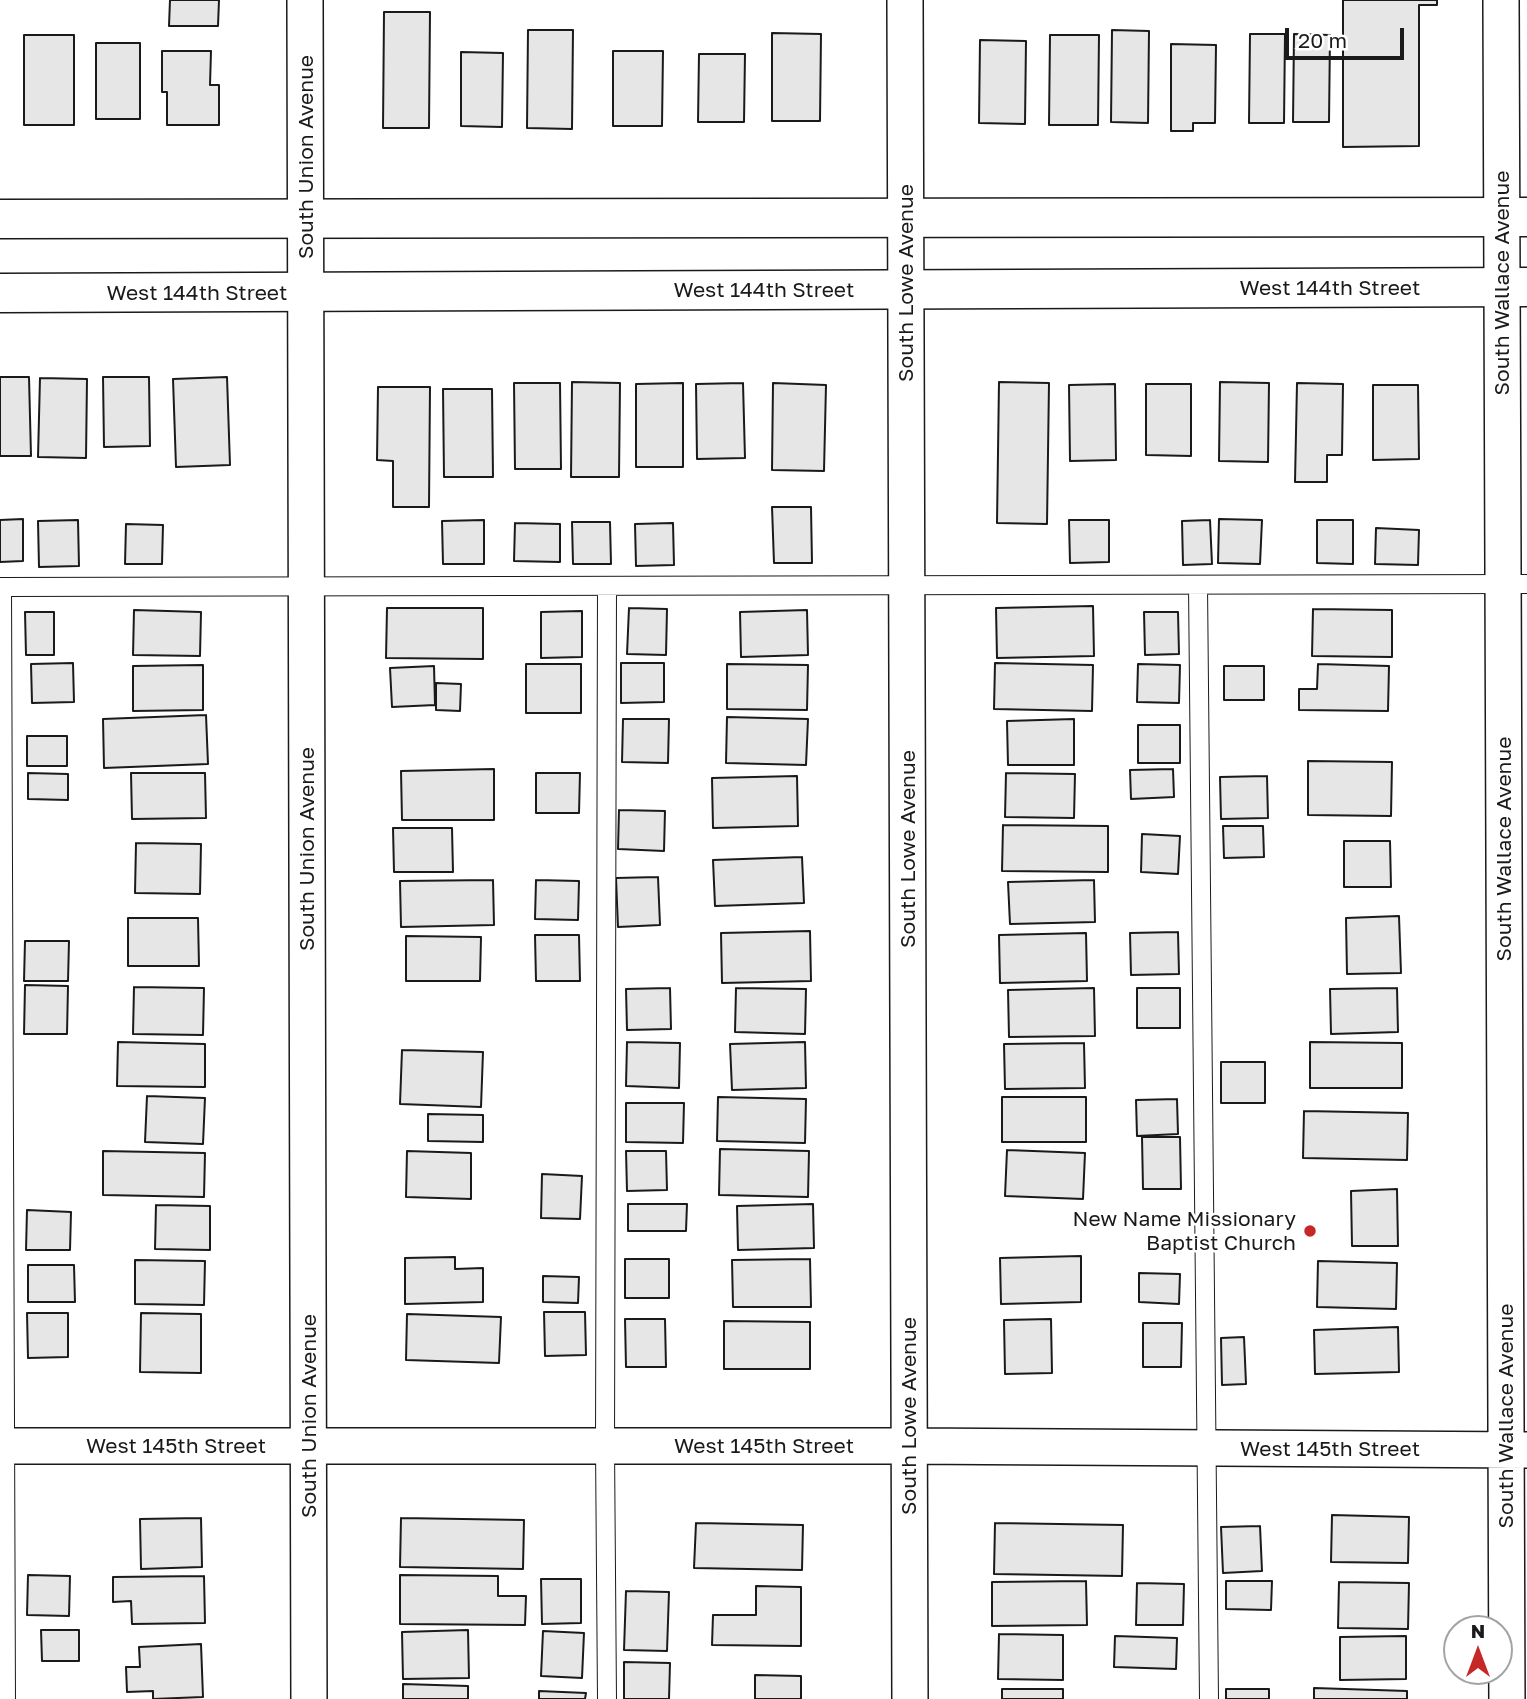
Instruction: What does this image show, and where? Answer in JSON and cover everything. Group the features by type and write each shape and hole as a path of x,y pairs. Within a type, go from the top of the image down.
{"street":[{"name":"South Union Avenue","path":"305,0 309,1699"},
{"name":"South Lowe Avenue","path":"905,0 909,1699"},
{"name":"South Wallace Avenue","path":"1501,0 1515,217 1516,1450 1507,1699"},
{"path":"0,219 1515,217"},
{"name":"West 144th Street","path":"0,293 1515,287"},
{"name":"West 145th Street","path":"3,1446 909,1446 1516,1450"}],"lane":[{"path":"6,1699 1,587 1515,584"},
{"path":"1198,585 1209,1699"},
{"path":"607,586 607,1699"}],"building":[{"path":"170,0 219,0 218,26 169,26"},
{"path":"1343,0 1437,0 1437,5 1419,5 1419,146 1343,147"},
{"path":"384,12 430,12 429,128 383,128"},
{"path":"528,30 573,30 572,129 527,128"},
{"path":"1112,30 1149,31 1148,123 1111,122"},
{"path":"772,33 821,34 820,121 772,121"},
{"path":"1250,34 1285,34 1284,123 1249,123"},
{"path":"1294,34 1330,35 1329,122 1293,122"},
{"path":"24,35 74,35 74,125 24,125"},
{"path":"1050,35 1099,35 1098,125 1049,125"},
{"path":"980,40 1026,41 1025,124 979,123"},
{"path":"96,43 140,43 140,119 96,119"},
{"path":"1171,44 1216,45 1215,123 1193,123 1193,131 1171,131"},
{"path":"162,51 211,51 210,85 219,85 219,125 167,125 167,92 162,92"},
{"path":"613,51 663,51 662,126 613,126"},
{"path":"461,52 503,53 502,127 461,126"},
{"path":"699,54 745,54 744,122 698,122"},
{"path":"0,377 29,377 31,456 0,456"},
{"path":"103,377 149,377 150,446 104,447"},
{"path":"227,377 230,465 176,467 173,379"},
{"path":"40,378 87,379 86,458 38,457"},
{"path":"572,382 620,383 619,477 571,477"},
{"path":"999,382 1049,383 1047,524 997,523"},
{"path":"1220,382 1269,383 1268,462 1219,461"},
{"path":"514,383 560,383 561,469 515,469"},
{"path":"683,383 683,467 636,467 636,384"},
{"path":"743,383 745,458 697,459 696,384"},
{"path":"773,383 826,385 824,471 772,470"},
{"path":"1297,383 1343,384 1342,455 1327,455 1327,482 1295,482"},
{"path":"1115,384 1116,460 1070,461 1069,385"},
{"path":"1146,384 1191,384 1191,456 1146,455"},
{"path":"1373,385 1418,385 1419,459 1373,460"},
{"path":"378,387 430,387 429,507 393,507 393,461 377,460"},
{"path":"443,389 492,389 493,477 444,477"},
{"path":"772,507 811,507 812,563 774,563"},
{"path":"23,519 23,561 0,562 0,520"},
{"path":"1219,519 1262,520 1260,564 1218,563"},
{"path":"78,520 79,566 39,567 38,521"},
{"path":"484,520 484,564 443,564 442,521"},
{"path":"1069,520 1109,520 1109,562 1070,563"},
{"path":"1210,520 1212,564 1183,565 1182,521"},
{"path":"1317,520 1353,520 1353,564 1317,563"},
{"path":"572,522 610,522 611,564 573,564"},
{"path":"515,523 560,524 560,562 514,561"},
{"path":"673,523 674,565 636,566 635,524"},
{"path":"126,524 163,525 162,564 125,564"},
{"path":"1376,528 1419,530 1418,565 1375,564"},
{"path":"1093,606 1094,656 997,658 996,608"},
{"path":"387,608 483,608 483,659 386,658"},
{"path":"629,608 667,609 666,655 627,654"},
{"path":"1313,609 1392,610 1392,657 1312,656"},
{"path":"134,610 201,612 200,656 133,655"},
{"path":"807,610 808,655 741,657 740,612"},
{"path":"582,611 582,657 541,658 541,612"},
{"path":"25,612 54,612 54,655 26,655"},
{"path":"1144,612 1178,612 1179,654 1145,655"},
{"path":"73,663 74,702 32,703 31,664"},
{"path":"621,663 664,663 664,702 621,703"},
{"path":"995,663 1093,665 1092,711 994,709"},
{"path":"526,664 581,664 581,713 526,713"},
{"path":"727,664 808,665 807,710 727,709"},
{"path":"1138,664 1180,665 1179,703 1137,702"},
{"path":"1318,664 1389,666 1388,711 1299,710 1299,689 1317,689"},
{"path":"203,665 203,710 133,711 133,666"},
{"path":"434,666 435,705 392,707 390,668"},
{"path":"1224,666 1264,666 1264,700 1224,700"},
{"path":"436,683 461,684 460,711 436,710"},
{"path":"206,715 208,764 104,768 103,719"},
{"path":"727,717 808,719 806,765 726,763"},
{"path":"623,719 669,719 668,763 622,762"},
{"path":"1074,719 1074,765 1008,765 1007,721"},
{"path":"1138,725 1180,725 1180,763 1138,763"},
{"path":"27,736 67,736 67,766 27,766"},
{"path":"1308,761 1392,762 1391,816 1308,815"},
{"path":"494,769 494,820 402,820 401,771"},
{"path":"1173,769 1174,797 1131,799 1130,770"},
{"path":"28,773 68,774 68,800 28,799"},
{"path":"131,773 205,773 206,818 132,819"},
{"path":"536,773 580,773 579,813 536,813"},
{"path":"1006,773 1075,774 1074,818 1005,817"},
{"path":"797,776 798,826 713,828 712,778"},
{"path":"1267,776 1268,818 1221,819 1220,777"},
{"path":"619,810 665,811 664,851 618,849"},
{"path":"1003,825 1108,826 1108,872 1002,871"},
{"path":"1223,826 1263,826 1264,857 1224,858"},
{"path":"393,828 452,828 453,872 394,872"},
{"path":"1142,834 1180,836 1178,874 1141,872"},
{"path":"1344,841 1390,841 1391,887 1344,887"},
{"path":"136,843 201,844 200,894 135,893"},
{"path":"802,857 804,903 715,906 713,860"},
{"path":"658,877 660,925 618,927 616,878"},
{"path":"493,880 494,925 401,927 400,881"},
{"path":"536,880 579,881 578,920 535,919"},
{"path":"1094,880 1095,922 1010,924 1008,882"},
{"path":"1399,916 1401,973 1347,974 1346,918"},
{"path":"128,918 198,918 199,966 128,966"},
{"path":"810,931 811,981 722,983 721,933"},
{"path":"1178,932 1179,974 1131,975 1130,933"},
{"path":"1086,933 1087,981 1000,983 999,935"},
{"path":"535,935 579,935 580,981 536,981"},
{"path":"406,936 481,937 480,981 406,981"},
{"path":"25,941 69,941 68,981 24,981"},
{"path":"25,985 68,986 67,1034 24,1034"},
{"path":"134,987 204,988 203,1035 133,1034"},
{"path":"670,988 671,1029 627,1030 626,989"},
{"path":"736,988 806,989 805,1034 735,1032"},
{"path":"1094,988 1095,1036 1009,1037 1008,990"},
{"path":"1137,988 1180,988 1180,1028 1137,1028"},
{"path":"1397,988 1398,1032 1331,1034 1330,989"},
{"path":"118,1042 205,1044 205,1087 117,1086"},
{"path":"627,1042 680,1043 679,1088 626,1086"},
{"path":"805,1042 806,1088 732,1090 730,1044"},
{"path":"1310,1042 1402,1043 1402,1088 1310,1088"},
{"path":"1084,1043 1085,1088 1005,1089 1004,1044"},
{"path":"402,1050 483,1052 481,1107 400,1104"},
{"path":"1221,1062 1265,1062 1265,1103 1221,1103"},
{"path":"147,1096 205,1098 203,1144 145,1142"},
{"path":"718,1097 806,1099 805,1143 717,1141"},
{"path":"1002,1097 1086,1097 1086,1142 1002,1142"},
{"path":"1177,1099 1178,1134 1137,1136 1136,1100"},
{"path":"626,1103 684,1103 683,1143 626,1142"},
{"path":"1304,1111 1408,1113 1407,1160 1303,1158"},
{"path":"428,1114 483,1115 483,1142 428,1141"},
{"path":"1142,1137 1180,1137 1181,1189 1143,1189"},
{"path":"720,1149 809,1151 808,1197 719,1195"},
{"path":"1007,1150 1085,1153 1083,1199 1005,1196"},
{"path":"103,1151 205,1153 204,1197 103,1195"},
{"path":"407,1151 471,1153 471,1199 406,1197"},
{"path":"626,1151 666,1151 667,1190 627,1191"},
{"path":"542,1174 582,1176 580,1219 541,1218"},
{"path":"1397,1189 1398,1246 1352,1246 1351,1191"},
{"path":"628,1204 687,1204 686,1231 628,1231"},
{"path":"813,1204 814,1248 738,1250 737,1206"},
{"path":"156,1205 210,1206 210,1250 155,1249"},
{"path":"27,1210 71,1212 70,1250 26,1250"},
{"path":"1081,1256 1081,1302 1001,1304 1000,1258"},
{"path":"455,1257 455,1269 483,1268 483,1302 405,1304 405,1258"},
{"path":"625,1259 669,1259 669,1298 625,1298"},
{"path":"810,1259 811,1307 733,1307 732,1260"},
{"path":"135,1260 205,1261 204,1305 135,1304"},
{"path":"1318,1261 1397,1263 1396,1309 1317,1307"},
{"path":"28,1265 74,1265 75,1302 28,1302"},
{"path":"1139,1273 1180,1274 1179,1304 1139,1302"},
{"path":"543,1276 579,1277 578,1303 543,1302"},
{"path":"544,1312 585,1312 586,1355 545,1356"},
{"path":"27,1313 68,1313 68,1357 28,1358"},
{"path":"141,1313 201,1314 201,1373 140,1372"},
{"path":"407,1314 501,1317 499,1363 406,1360"},
{"path":"625,1319 665,1319 666,1367 626,1367"},
{"path":"1051,1319 1052,1373 1005,1374 1004,1320"},
{"path":"724,1321 810,1322 810,1369 724,1369"},
{"path":"1143,1323 1182,1323 1181,1367 1143,1367"},
{"path":"1398,1327 1399,1372 1315,1374 1314,1330"},
{"path":"1244,1337 1246,1384 1222,1385 1221,1338"},
{"path":"1332,1515 1409,1517 1408,1563 1331,1562"},
{"path":"201,1518 202,1567 141,1569 140,1519"},
{"path":"401,1518 524,1520 523,1569 400,1567"},
{"path":"696,1523 803,1525 802,1570 694,1568"},
{"path":"995,1523 1123,1525 1122,1576 994,1574"},
{"path":"1260,1526 1262,1571 1223,1573 1221,1527"},
{"path":"28,1575 70,1576 69,1616 27,1615"},
{"path":"400,1575 498,1576 498,1596 526,1596 525,1625 400,1624"},
{"path":"204,1576 205,1623 132,1624 131,1601 113,1602 113,1577"},
{"path":"541,1579 581,1579 581,1623 542,1624"},
{"path":"1086,1581 1087,1625 992,1626 992,1582"},
{"path":"1226,1581 1272,1581 1271,1610 1226,1609"},
{"path":"1339,1582 1409,1583 1408,1629 1338,1628"},
{"path":"1137,1583 1184,1584 1183,1625 1136,1625"},
{"path":"756,1586 801,1587 801,1646 712,1645 713,1615 756,1615"},
{"path":"626,1591 669,1592 667,1651 624,1650"},
{"path":"41,1630 79,1630 79,1661 42,1661"},
{"path":"468,1630 469,1678 403,1679 402,1632"},
{"path":"543,1631 584,1633 582,1678 541,1676"},
{"path":"999,1634 1063,1635 1063,1680 998,1679"},
{"path":"1115,1636 1177,1638 1176,1669 1114,1667"},
{"path":"1406,1636 1406,1679 1340,1680 1340,1637"},
{"path":"201,1644 203,1697 153,1699 153,1691 127,1692 126,1667 140,1667 139,1647"},
{"path":"624,1662 670,1663 669,1699 624,1699"},
{"path":"755,1675 801,1676 801,1699 755,1699"},
{"path":"403,1684 468,1686 468,1699 403,1699"},
{"path":"1314,1688 1407,1691 1407,1699 1314,1699"},
{"path":"1002,1689 1063,1689 1063,1699 1002,1699"},
{"path":"1226,1689 1269,1689 1269,1699 1226,1699"},
{"path":"539,1691 586,1693 585,1699 539,1699"}],"place":[{"name":"New Name Missionary Baptist Church","path":"1310,1231"}]}
